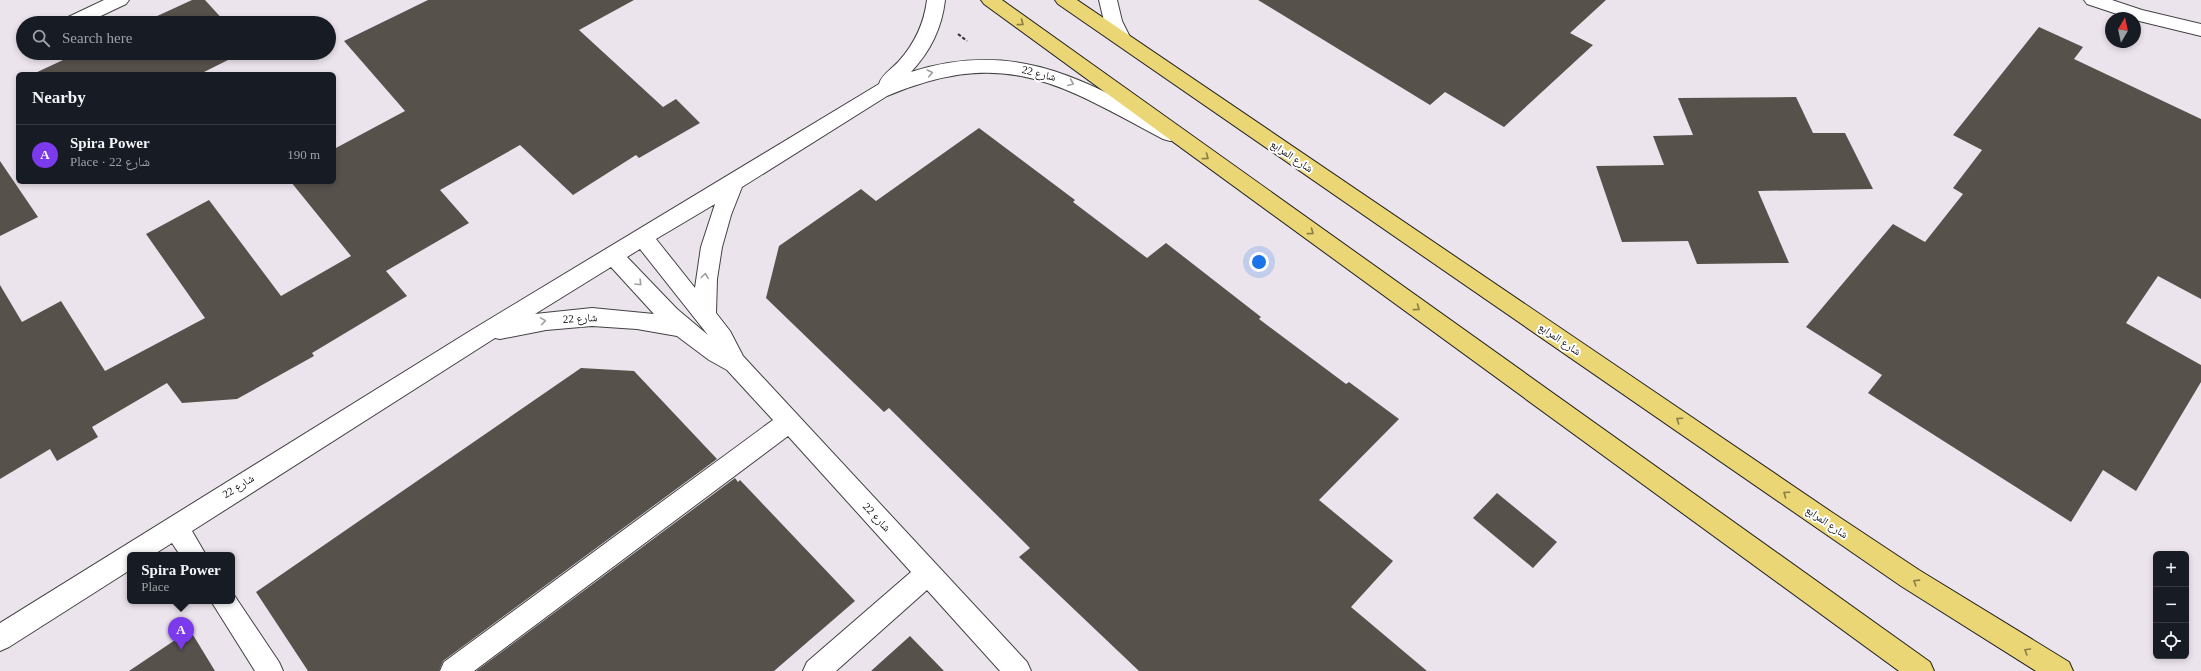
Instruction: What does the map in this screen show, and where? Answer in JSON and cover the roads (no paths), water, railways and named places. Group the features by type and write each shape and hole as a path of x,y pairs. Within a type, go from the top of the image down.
{"main road":[{"path":"990,0 1186,143 1921,671"},
{"name":"شارع المرابع","path":"1064,0 1834,527 1910,578 2060,671"}],"street":[{"path":"85,16 120,0"},
{"name":"شارع 22","path":"134,552 478,337 734,182 880,90 908,65 927,37 932,23 936,0"},
{"path":"1108,0 1113,21 1122,39"},
{"path":"2093,0 2139,15 2201,30"},
{"name":"شارع 22","path":"880,90 918,75 960,67 981,66 1020,68 1057,77 1074,84 1186,143"},
{"path":"705,315 704,287 713,232 734,182"},
{"name":"شارع 22","path":"642,237 722,337 735,363 1018,671"},
{"name":"شارع 22","path":"612,255 683,328 705,347 735,363"},
{"name":"شارع 22","path":"478,337 521,325 563,318 605,317 645,320 683,328"},
{"path":"453,671 789,422"},
{"path":"175,526 192,552"},
{"name":"شارع 22","path":"0,638 127,557"},
{"path":"816,671 928,573"},
{"path":"226,604 270,671"}],"place":[{"name":"Spira Power","path":"181,650"}]}
